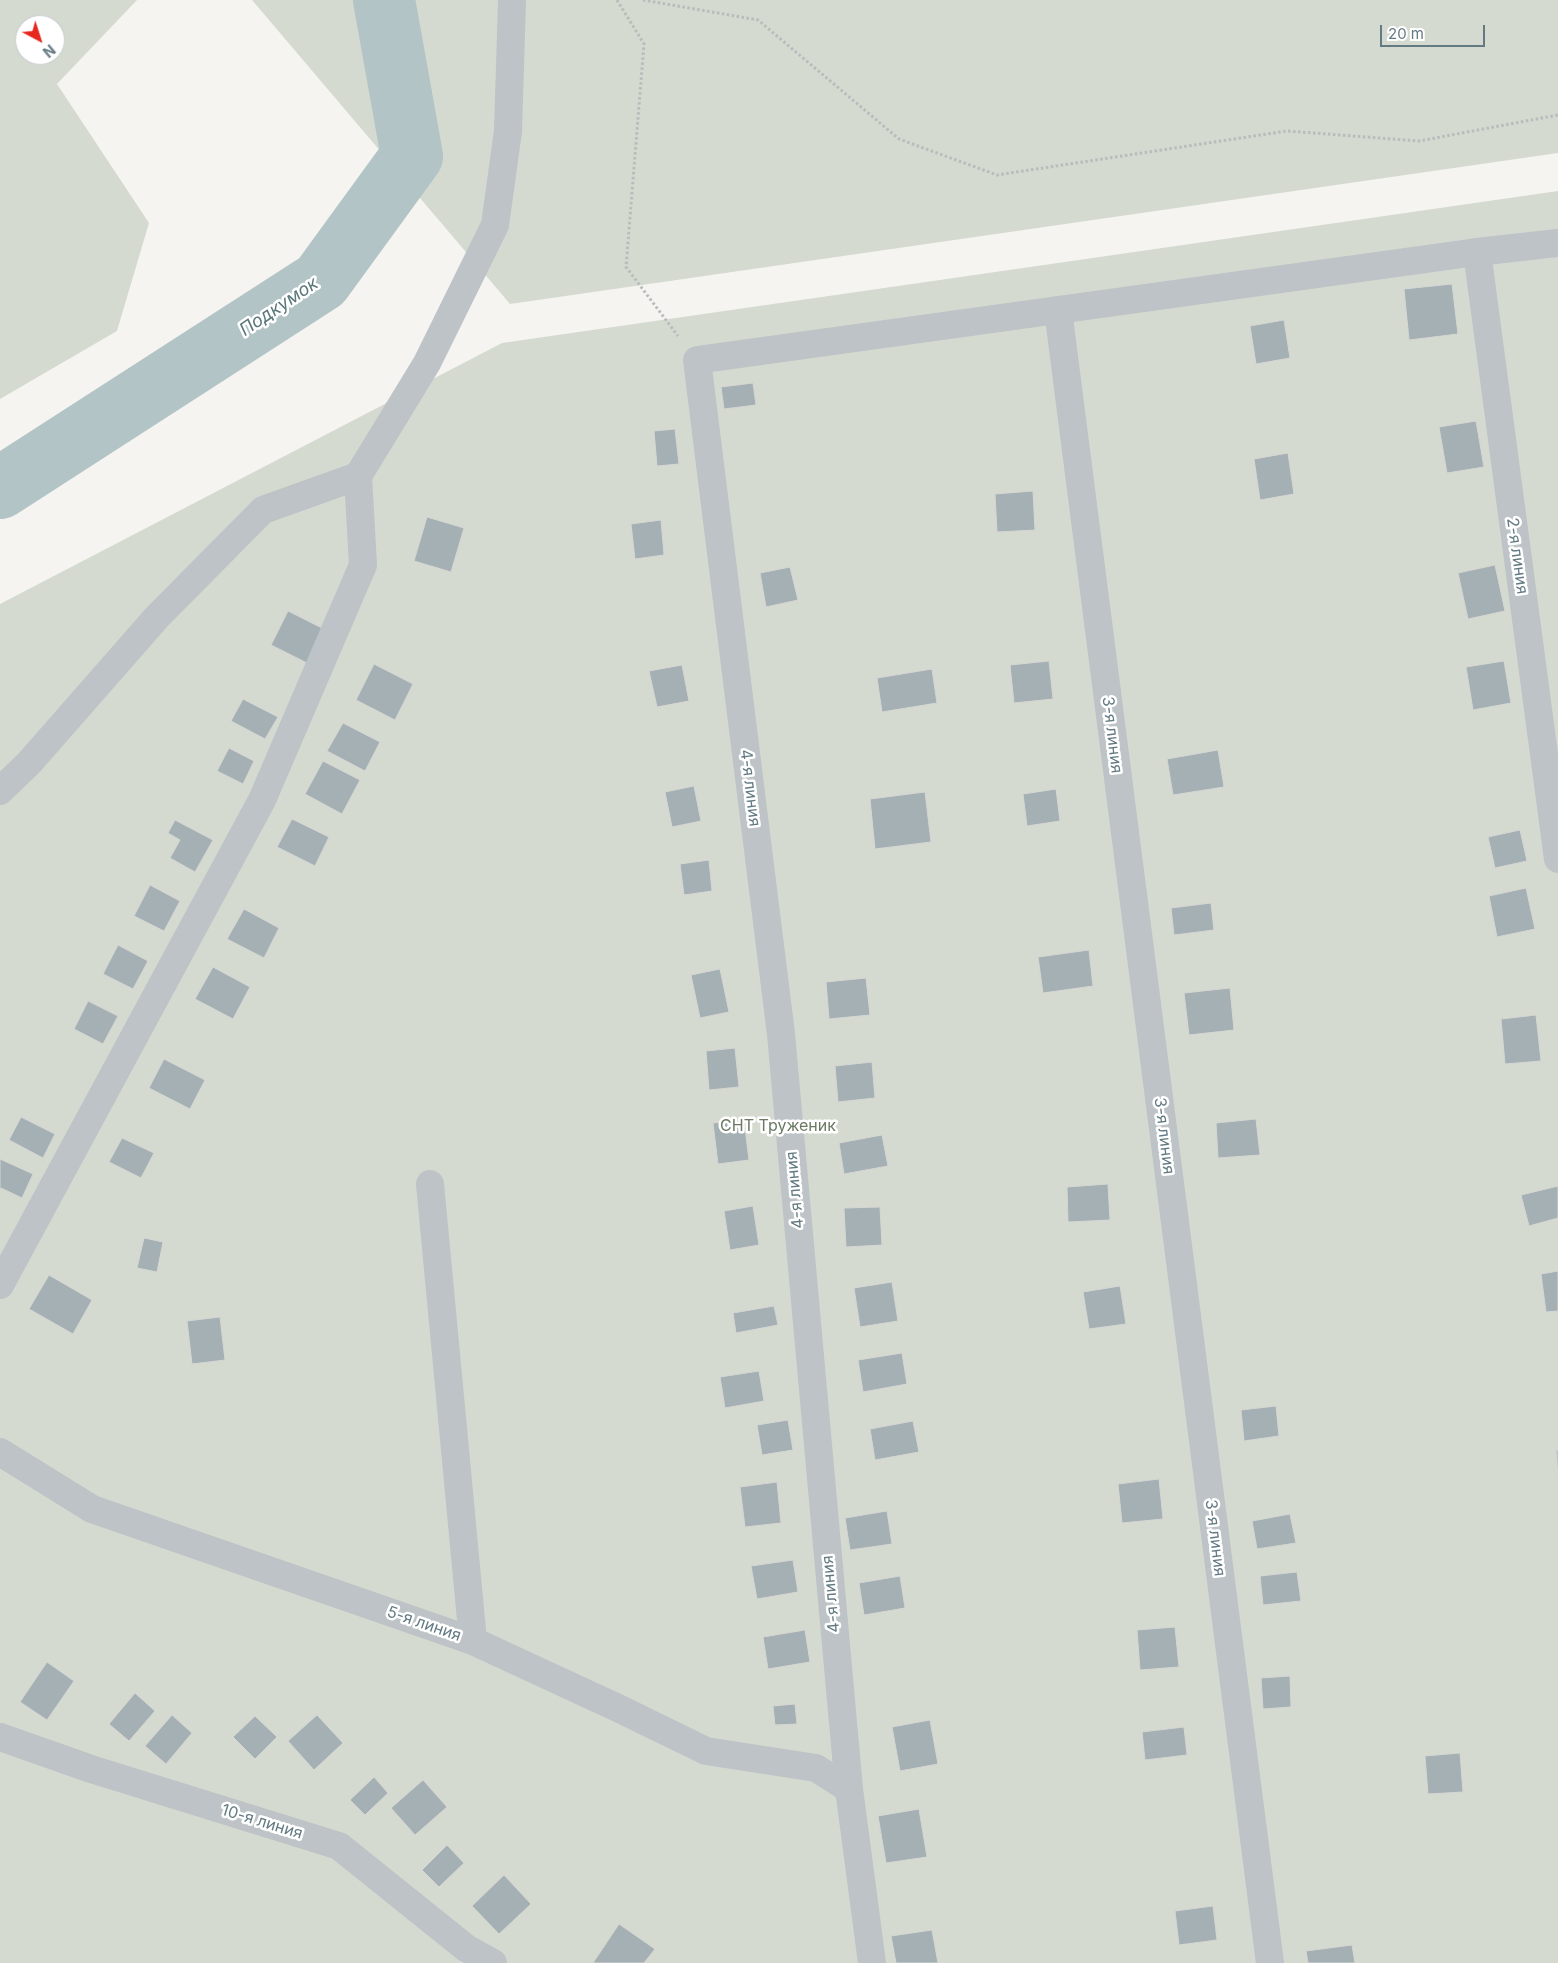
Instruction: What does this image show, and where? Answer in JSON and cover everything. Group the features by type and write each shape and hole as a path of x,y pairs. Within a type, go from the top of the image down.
{"street":[{"path":"0,1285 262,800 363,565 358,476 427,363 495,225 508,131 512,0"},
{"path":"697,360 1477,252 1558,243"},
{"name":"2-я линия","path":"1477,252 1558,859"},
{"name":"3-я линия","path":"1058,310 1270,1963"},
{"name":"4-я линия","path":"697,360 781,1034 849,1789 872,1963"},
{"path":"0,791 29,763 157,617 262,510 358,476"},
{"path":"430,1184 473,1641"},
{"name":"5-я линия","path":"0,1452 92,1509 473,1641 706,1751 816,1768 849,1789"},
{"name":"10-я линия","path":"0,1738 91,1769 339,1846 466,1948 494,1963"}],"path":[{"path":"617,0 644,44 626,267 697,360"},
{"path":"643,0 758,20 899,138 997,175 1287,131 1419,141 1558,115"}],"green space":[{"path":"0,0 137,0 57,84 149,223 117,331 0,399"},
{"path":"252,0 1558,0 1558,153 510,304"},
{"name":"СНТ Труженик","path":"1558,191 1558,1963 0,1963 0,604 502,343"}],"building":[{"path":"1452,284 1458,334 1409,340 1404,289"},
{"path":"1284,320 1290,358 1256,364 1250,326"},
{"path":"753,383 756,405 724,409 721,387"},
{"path":"1476,421 1484,467 1447,473 1439,427"},
{"path":"675,429 679,464 657,466 654,431"},
{"path":"1288,453 1294,494 1260,500 1254,459"},
{"path":"1033,491 1035,530 997,532 995,494"},
{"path":"427,517 464,528 451,572 414,561"},
{"path":"661,520 664,555 635,559 631,524"},
{"path":"1495,565 1505,611 1468,619 1458,573"},
{"path":"790,567 798,600 766,607 760,573"},
{"path":"288,611 324,629 307,663 271,645"},
{"path":"1049,661 1053,699 1014,703 1010,665"},
{"path":"1504,661 1511,703 1473,710 1466,667"},
{"path":"374,664 413,684 395,720 356,700"},
{"path":"682,665 689,701 657,707 649,671"},
{"path":"932,669 937,703 882,712 877,678"},
{"path":"243,699 278,717 265,739 231,721"},
{"path":"343,723 380,742 365,771 327,751"},
{"path":"229,748 254,761 243,784 217,771"},
{"path":"1218,750 1224,787 1173,795 1167,759"},
{"path":"323,761 360,780 342,814 305,794"},
{"path":"694,786 701,821 672,827 665,792"},
{"path":"1056,789 1060,821 1027,826 1023,794"},
{"path":"925,792 931,842 875,849 870,799"},
{"path":"292,819 329,837 315,866 277,847"},
{"path":"175,820 213,840 195,872 170,858 180,840 168,833"},
{"path":"1520,830 1527,861 1495,868 1488,837"},
{"path":"709,860 712,891 684,895 680,864"},
{"path":"150,885 180,901 164,931 134,916"},
{"path":"1526,888 1535,929 1497,937 1489,896"},
{"path":"1211,903 1214,930 1174,935 1171,908"},
{"path":"244,909 279,928 264,958 227,939"},
{"path":"118,945 148,961 133,989 103,974"},
{"path":"1089,950 1093,986 1043,993 1038,957"},
{"path":"213,967 250,987 233,1019 195,999"},
{"path":"720,969 729,1012 700,1018 691,975"},
{"path":"866,978 870,1015 829,1019 826,982"},
{"path":"1230,988 1234,1030 1189,1035 1184,993"},
{"path":"88,1001 118,1016 103,1044 74,1029"},
{"path":"1536,1015 1541,1061 1505,1064 1501,1019"},
{"path":"735,1048 739,1087 709,1090 706,1051"},
{"path":"164,1059 205,1080 190,1109 149,1088"},
{"path":"872,1062 875,1098 838,1102 835,1066"},
{"path":"21,1117 55,1134 43,1158 9,1140"},
{"path":"1256,1119 1260,1155 1218,1158 1216,1123"},
{"path":"744,1120 749,1160 718,1164 713,1123"},
{"path":"882,1135 888,1166 844,1174 839,1143"},
{"path":"122,1138 154,1153 141,1178 109,1162"},
{"path":"0,1159 33,1174 22,1198 1,1188 0,1191"},
{"path":"1108,1184 1110,1220 1068,1222 1067,1187"},
{"path":"1558,1186 1558,1218 1529,1226 1521,1195"},
{"path":"753,1206 759,1245 730,1250 724,1211"},
{"path":"880,1207 882,1245 846,1247 844,1208"},
{"path":"144,1238 163,1242 157,1272 137,1268"},
{"path":"1558,1271 1558,1311 1546,1312 1541,1274"},
{"path":"49,1275 92,1300 73,1334 29,1309"},
{"path":"892,1282 898,1321 860,1327 854,1288"},
{"path":"1120,1286 1126,1324 1089,1329 1083,1292"},
{"path":"774,1306 778,1325 736,1333 733,1313"},
{"path":"220,1317 225,1360 192,1364 187,1321"},
{"path":"902,1353 907,1384 863,1392 858,1360"},
{"path":"759,1371 764,1401 725,1408 720,1377"},
{"path":"1276,1406 1279,1436 1244,1441 1241,1410"},
{"path":"788,1420 793,1450 762,1455 757,1425"},
{"path":"913,1421 919,1452 875,1460 870,1429"},
{"path":"1556,1450 1558,1450 1558,1478"},
{"path":"1159,1479 1163,1519 1122,1523 1118,1484"},
{"path":"777,1482 781,1523 745,1527 740,1487"},
{"path":"887,1511 892,1544 850,1550 845,1518"},
{"path":"1290,1514 1296,1543 1257,1549 1252,1521"},
{"path":"793,1560 798,1592 757,1599 751,1566"},
{"path":"1297,1572 1301,1601 1263,1605 1260,1576"},
{"path":"900,1576 905,1608 864,1615 859,1583"},
{"path":"1175,1627 1179,1667 1140,1670 1137,1630"},
{"path":"805,1630 810,1662 768,1669 763,1637"},
{"path":"47,1662 74,1681 47,1720 20,1702"},
{"path":"1290,1676 1291,1707 1263,1709 1261,1678"},
{"path":"135,1693 155,1711 129,1741 109,1724"},
{"path":"795,1704 797,1724 775,1725 773,1706"},
{"path":"172,1715 192,1733 166,1764 145,1746"},
{"path":"317,1715 343,1743 314,1770 288,1741"},
{"path":"255,1716 277,1737 255,1759 233,1737"},
{"path":"930,1720 938,1764 900,1771 892,1727"},
{"path":"1184,1727 1187,1755 1145,1760 1142,1732"},
{"path":"1460,1753 1463,1792 1428,1794 1425,1756"},
{"path":"374,1777 388,1793 365,1815 350,1800"},
{"path":"423,1780 447,1807 415,1835 391,1808"},
{"path":"919,1809 927,1857 886,1863 878,1816"},
{"path":"447,1845 464,1863 439,1887 422,1870"},
{"path":"504,1875 531,1904 499,1934 472,1906"},
{"path":"1213,1906 1217,1940 1179,1945 1175,1911"},
{"path":"619,1924 655,1949 644,1963 593,1963"},
{"path":"932,1930 938,1963 896,1963 891,1936"},
{"path":"1352,1945 1355,1963 1308,1963 1306,1951"}],"waterway":[{"name":"Подкумок","path":"0,488 321,281 412,156 384,0"}]}
